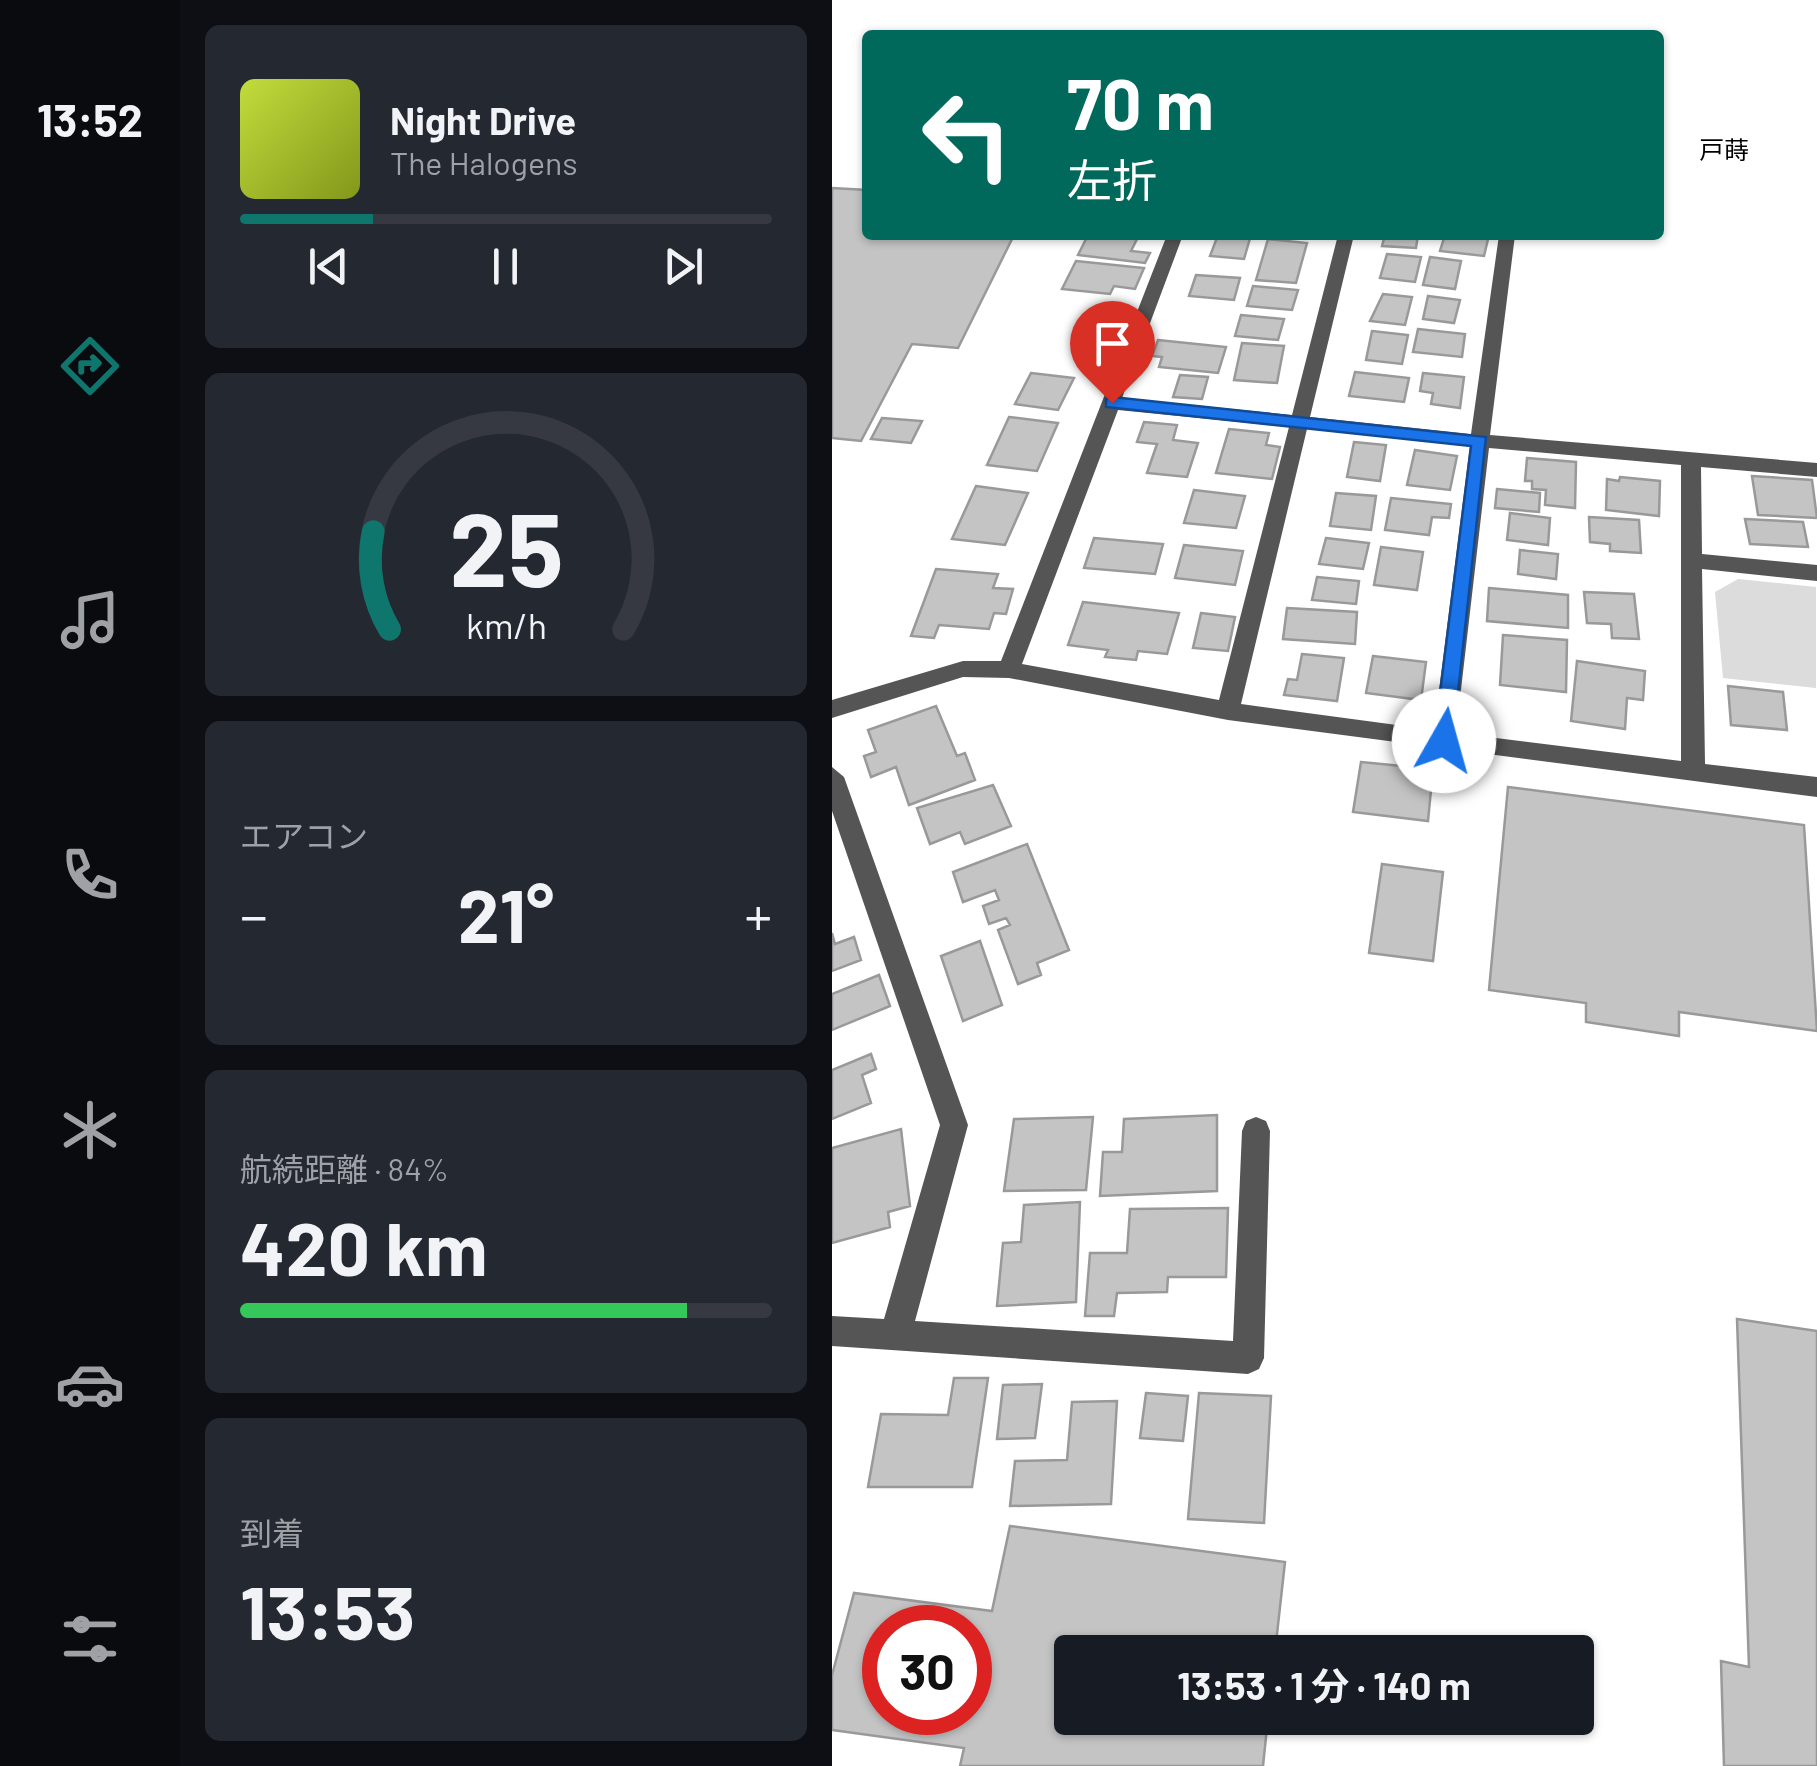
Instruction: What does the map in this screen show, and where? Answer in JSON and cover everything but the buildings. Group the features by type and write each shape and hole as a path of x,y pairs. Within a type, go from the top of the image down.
{"street":[{"path":"1009,670 1173,240"},
{"path":"1228,711 1345,240"},
{"path":"1444,741 1506,240"},
{"path":"1112,403 1816,470"},
{"path":"1691,458 1693,773"},
{"path":"1694,561 1816,573"},
{"path":"832,710 963,669 1009,670 1228,711 1816,787"},
{"path":"832,778 954,1125 895,1336"},
{"path":"832,1331 1248,1358 1256,1131"}],"shaded area":[{"path":"1738,579 1816,587 1816,688 1723,678 1715,592"}],"district":[{"name":"戸蒔","path":"1724,149"}],"route":[{"path":"1112,403 1480,441 1444,741"}]}
